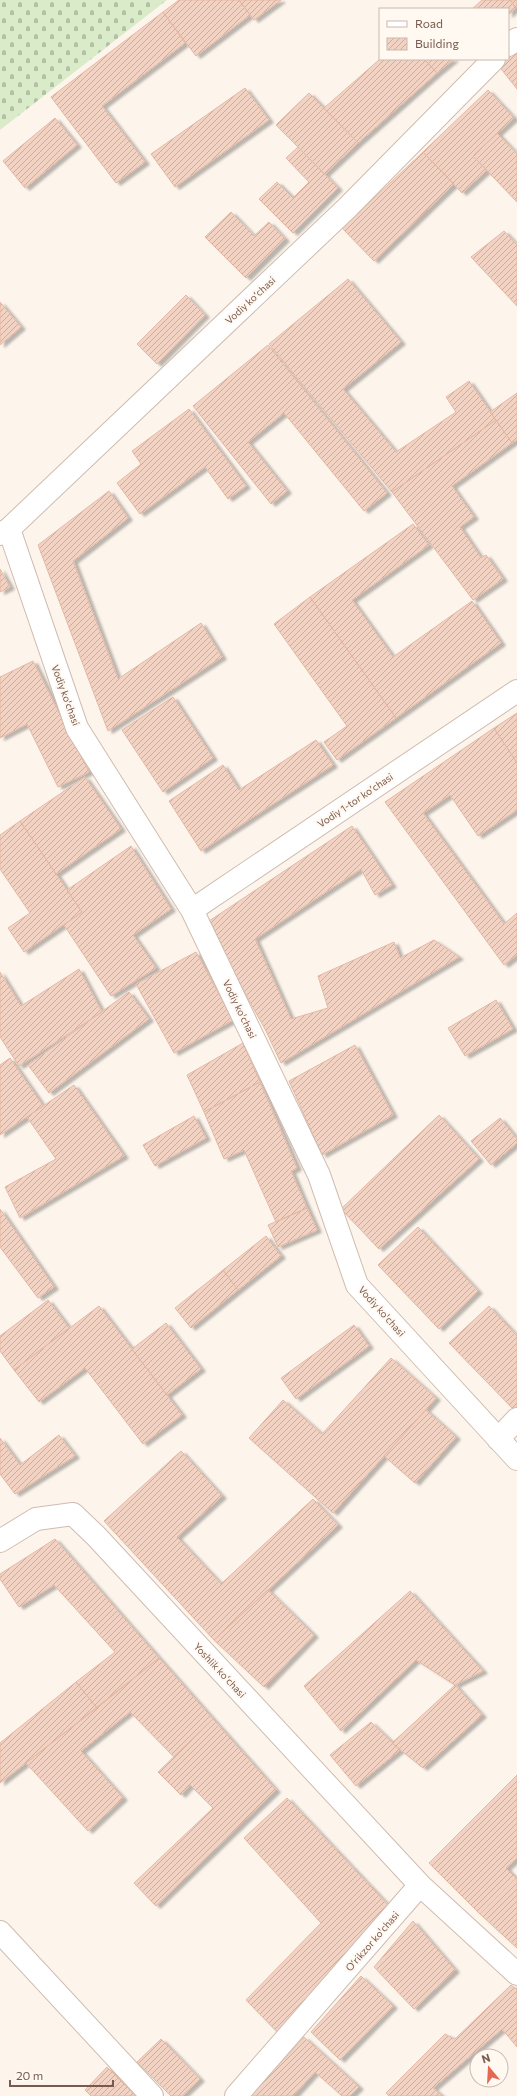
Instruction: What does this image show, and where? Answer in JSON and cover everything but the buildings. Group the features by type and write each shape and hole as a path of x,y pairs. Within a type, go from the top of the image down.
{"street":[{"name":"Vodiy koʻchasi","path":"4,531 347,208 493,60"},
{"name":"Vodiy ko'chasi","path":"4,531 77,728 192,910 319,1175 357,1285 517,1459"},
{"name":"Vodiy 1-tor koʼchasi","path":"192,910 517,691"},
{"path":"498,1439 517,1419"},
{"name":"Yoshlik koʻchasi","path":"0,1541 36,1518 73,1514 96,1536 420,1885"},
{"path":"420,1885 517,1974"},
{"name":"Oʻrikzor ko'chasi","path":"236,2096 420,1885"},
{"path":"0,1932 152,2096"}],"green space":[{"path":"0,0 167,0 0,130"}]}
